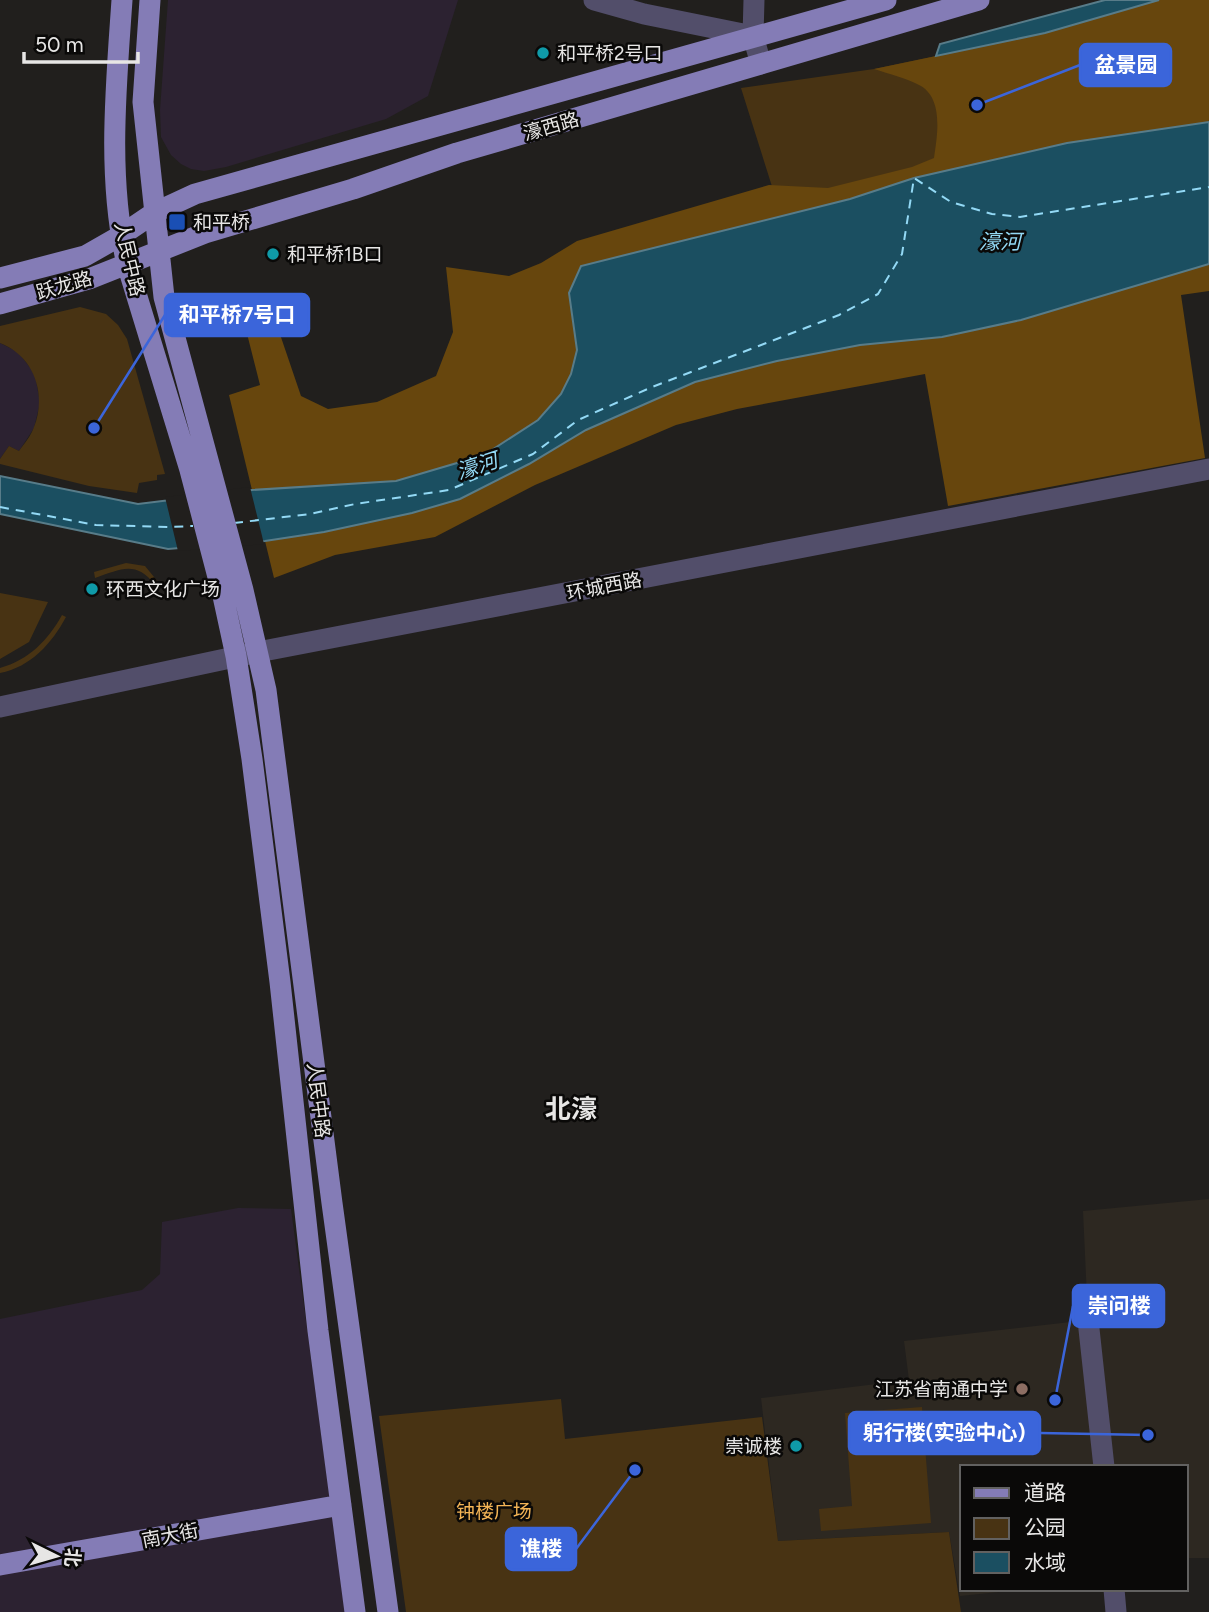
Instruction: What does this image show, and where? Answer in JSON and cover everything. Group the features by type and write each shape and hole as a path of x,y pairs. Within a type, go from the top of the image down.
{"main road":[{"name":"人民中路","path":"122,0 116,175 120,236 127,264 200,468"},
{"name":"人民中路","path":"150,0 143,102 158,251 164,297 200,468"},
{"name":"濠西路","path":"120,236 154,213 195,194 886,0"},
{"name":"濠西路","path":"127,264 205,233 353,189 457,153 979,0"},
{"name":"跃龙路","path":"0,278 85,256 120,236"},
{"name":"跃龙路","path":"0,304 89,279 127,264"},
{"path":"200,468 233,593"},
{"name":"人民中路","path":"233,593 258,652 266,690 387,1612"},
{"name":"人民中路","path":"233,593 236,656 253,759 318,1331 355,1612"},
{"name":"南大街","path":"0,1564 341,1505"}],"street":[{"path":"594,0 644,14 753,36"},
{"path":"754,0 753,36 761,64"},
{"name":"环城西路","path":"0,707 236,656 1209,469"},
{"path":"1088,1320 1104,1465"},
{"path":"1114,1591 1116,1612"}],"shaded area":[{"path":"168,0 458,0 428,96 386,119 226,167 204,171 181,164 171,155 161,137 160,110"},
{"path":"1159,0 1209,0 1209,122 1067,143 914,178 850,199 581,266 577,350 571,374 561,394 538,420 484,455 396,481 252,490 229,395 260,385 241,310 269,302 301,396 328,409 377,402 436,376 453,332 446,267 509,276 541,263 577,241 769,185 828,188 912,167 934,158 937,119 933,100 921,86 874,69 1045,33"},
{"path":"1209,264 1209,291 1181,295 1205,458 948,506 925,374 737,409 676,425 535,485 435,537 335,555 274,578 265,541 324,532 412,513 460,499 529,464 586,430 695,382 777,361 860,345 942,337 1021,320"},
{"path":"0,343 18,352 35,374 40,403 34,428 19,451 9,446 0,459"},
{"name":"江苏省南通中学","path":"1209,1199 1209,1558 1188,1558 1188,1465 960,1465 960,1591 1009,1591 960,1596 949,1532 778,1541 761,1398 909,1380 904,1341 1088,1320 1083,1211"},
{"path":"238,1208 291,1209 345,1612 0,1612 0,1319 142,1290 160,1274 162,1222"}],"green space":[{"path":"1209,0 1209,122 781,215 741,88 874,69"},
{"path":"80,307 106,314 118,325 127,339 165,474 157,475 157,480 139,483 137,493 89,486 0,464 0,459 9,446 19,451 29,437 38,414 39,402 35,378 29,367 12,349 0,343 0,326"},
{"path":"126,563 145,566 159,583 155,585 135,569 120,570 95,578 94,572"},
{"path":"0,593 48,602 29,642 0,659"},
{"path":"62,615 66,617 60,627 47,645 31,660 0,673 0,668 20,660 37,648"},
{"name":"钟楼广场","path":"561,1399 565,1439 762,1417 778,1541 949,1532 961,1612 406,1612 379,1416"},
{"path":"922,1407 931,1523 821,1531 819,1509 852,1506 845,1413"}],"water":[{"path":"1105,0 1159,0 1045,33 936,56 940,44"},
{"name":"濠河","path":"1209,122 1209,264 1021,320 942,337 860,345 777,361 695,382 586,430 529,464 460,499 412,513 324,532 265,541 168,549 0,514 0,476 138,504 252,490 396,481 484,455 538,420 561,394 571,374 577,350 569,293 581,266 850,199 914,178 1067,143"}],"pier":[{"path":"250,487 264,544 178,551 165,497"}],"ferry route":[{"path":"234,523 310,514 355,504 449,490 533,454 578,420 652,387 839,315 878,294 902,254 914,178 951,202 992,214 1020,217 1209,187"},
{"path":"0,507 96,525 193,526"}],"place":[{"name":"和平桥2号口","path":"543,53"},
{"name":"盆景园","path":"977,105"},
{"name":"和平桥","path":"177,222"},
{"name":"和平桥1B口","path":"273,254"},
{"name":"和平桥7号口","path":"94,428"},
{"name":"环西文化广场","path":"92,589"},
{"name":"江苏省南通中学","path":"1022,1389"},
{"name":"崇问楼","path":"1055,1400"},
{"name":"躬行楼(实验中心)","path":"1148,1435"},
{"name":"崇诚楼","path":"796,1446"},
{"name":"谯楼","path":"635,1470"}],"district":[{"name":"北濠","path":"571,1109"}]}
